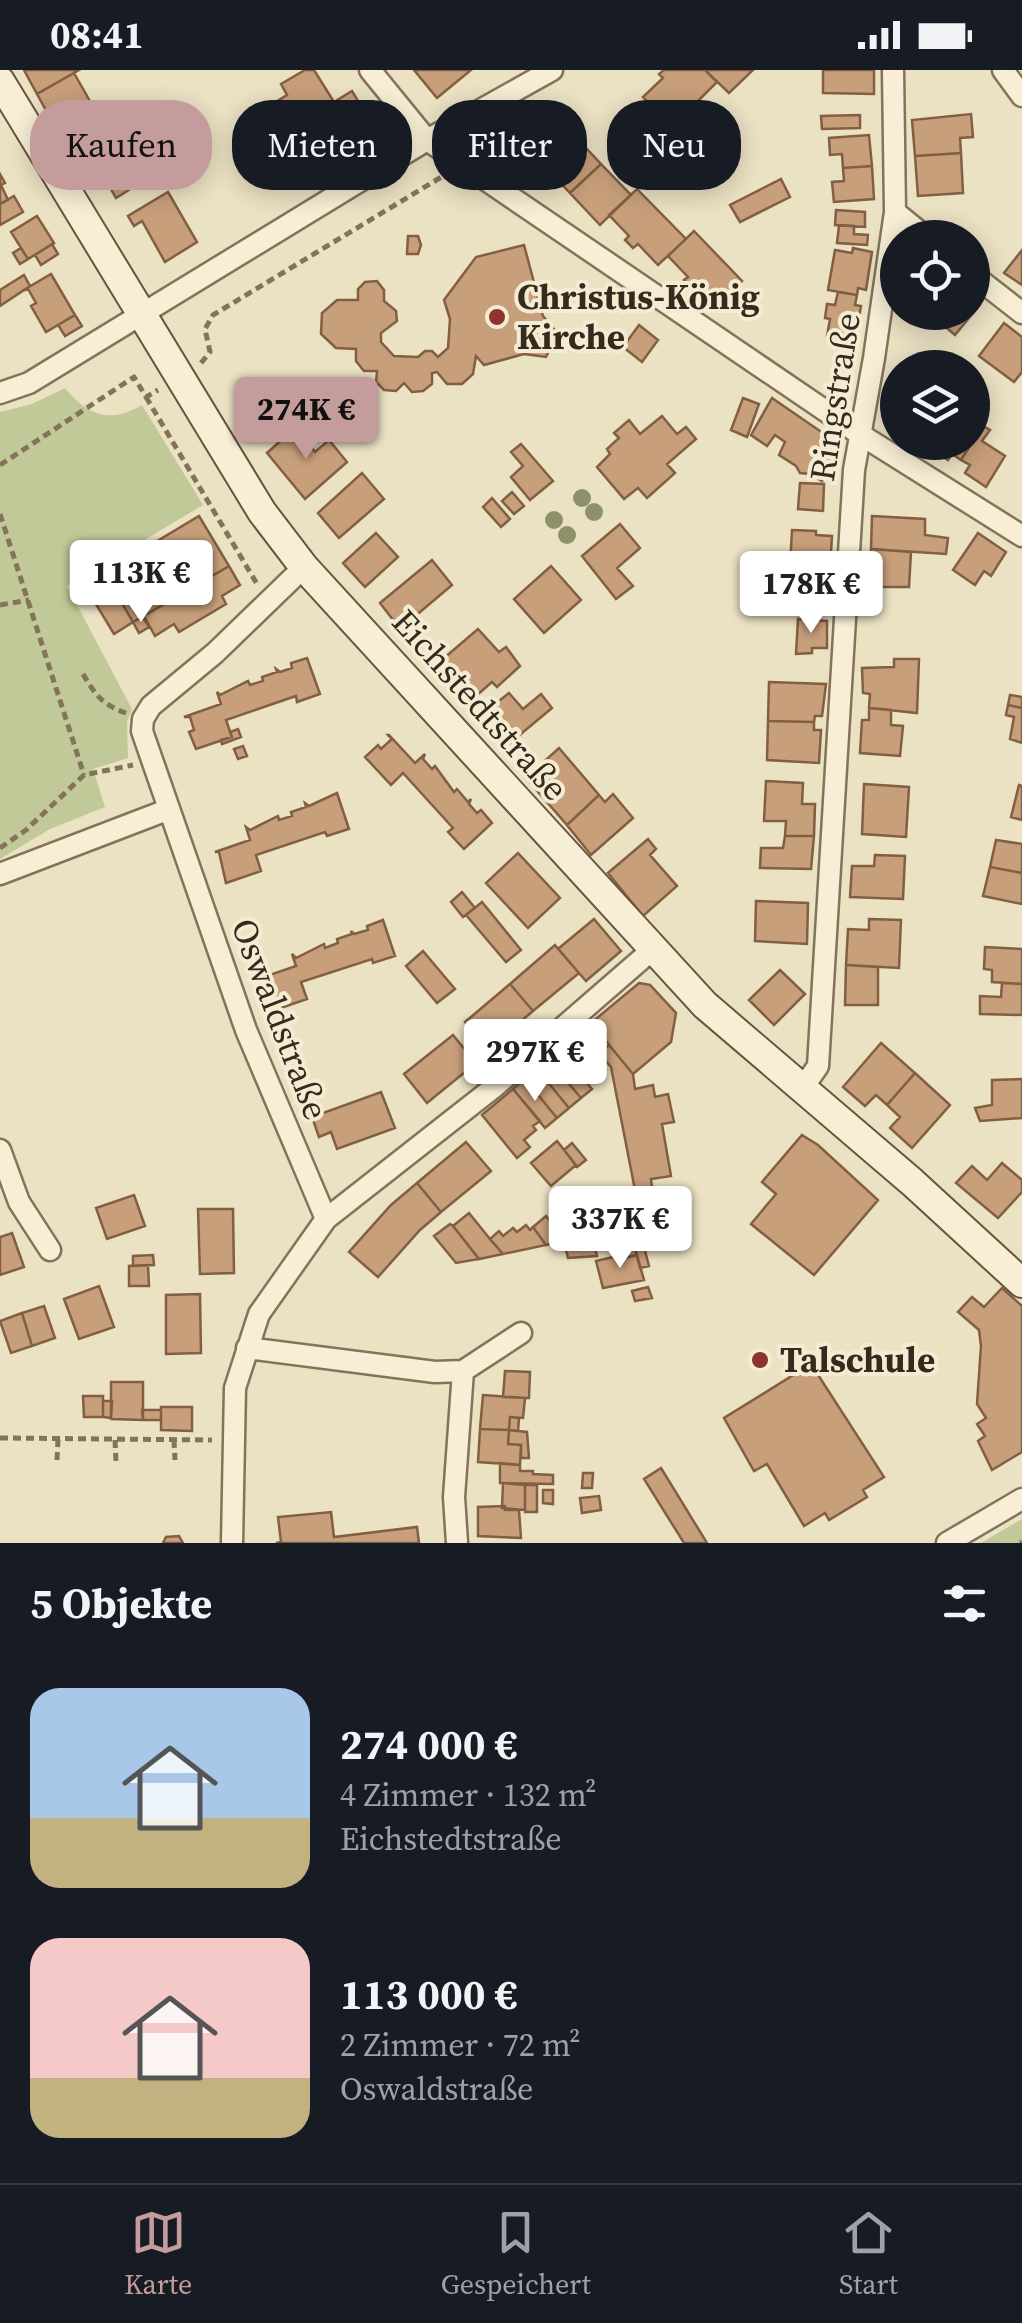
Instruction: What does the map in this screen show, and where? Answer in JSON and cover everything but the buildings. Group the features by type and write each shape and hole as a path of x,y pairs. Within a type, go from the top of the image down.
{"street":[{"path":"370,70 432,144"},
{"path":"0,393 29,383 426,140 552,70"},
{"name":"Ringstraße","path":"802,1088 818,1066 858,433 874,358 895,212 894,70"},
{"path":"1004,70 1022,96"},
{"name":"Eichstedtstraße","path":"0,81 262,512 304,567 705,1006 1016,1268"},
{"path":"501,190 858,433 1022,536"},
{"path":"895,212 905,220"},
{"path":"990,288 1022,313"},
{"path":"143,719 151,706 215,653 304,567"},
{"name":"Oswaldstraße","path":"143,719 142,731 151,761 246,1030 326,1219"},
{"path":"0,874 168,810"},
{"path":"232,1543 235,1388 259,1314 326,1219 492,1088 652,950"},
{"path":"0,1150 19,1202 50,1250"},
{"path":"247,1348 435,1372 463,1371 522,1333"},
{"path":"456,1543 454,1497 463,1371"},
{"path":"946,1543 1022,1498"}],"path":[{"path":"146,398 208,357 205,329 213,314 432,183"},
{"path":"0,465 134,377 268,602"},
{"path":"0,514 84,775"},
{"path":"0,605 29,600"},
{"path":"83,674 95,695 108,706 143,719"},
{"path":"0,848 26,830 84,775 151,761"},
{"path":"0,1438 232,1440"},
{"path":"56,1460 58,1439"},
{"path":"115,1440 116,1462"},
{"path":"174,1440 174,1460"}],"green space":[{"path":"65,388 82,405 100,414 120,414 142,405 203,505 67,586 132,709 127,722 128,758 93,769 105,807 50,829 0,859 0,412 32,404"},
{"path":"1022,1519 1022,1543 981,1543"}],"place":[{"name":"Christus-König Kirche","path":"497,317"},
{"name":"Talschule","path":"760,1360"}]}
